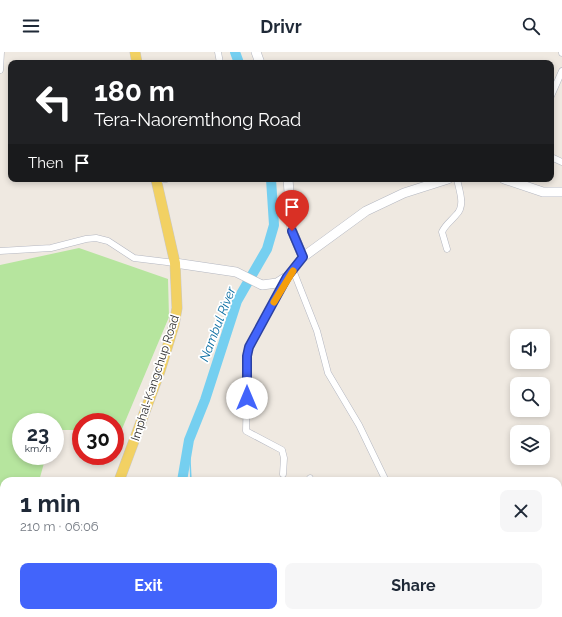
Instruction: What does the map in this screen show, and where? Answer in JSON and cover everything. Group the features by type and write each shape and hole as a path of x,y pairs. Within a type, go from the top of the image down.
{"main road":[{"name":"Imphal-Kangchup Road","path":"120,477 160,371 174,325 178,292 175,263 159,182"}],"street":[{"path":"0,70 1,52"},
{"path":"554,89 562,70"},
{"path":"288,182 292,231 303,257"},
{"path":"283,474 284,458 282,450 246,431 247,364 249,347 290,274 303,257 377,205 404,193 439,182"},
{"path":"447,249 442,232 445,226 458,214 461,207 458,182"},
{"path":"519,182 544,192 562,192"},
{"path":"0,251 51,248 96,238 108,241 134,258 236,272 262,286 277,283 290,274"},
{"path":"290,274 317,331 328,373 358,425 384,477"}],"green space":[{"path":"79,248 168,279 169,317 124,424 124,413 72,413 72,430 64,430 64,413 12,413 12,465 43,465 40,477 0,477 0,265"}],"waterway":[{"name":"Nambul River","path":"235,52 238,60"},
{"name":"Nambul River","path":"183,477 189,440 205,400 237,301 267,249 274,225 271,182"},
{"path":"189,440 191,477"}],"slow traffic":[{"path":"274,302 283,288 287,277 293,271"}],"route":[{"path":"247,398 247,356 249,347 260,330 268,310 283,288 287,277 303,257 296,244 292,231"}]}
